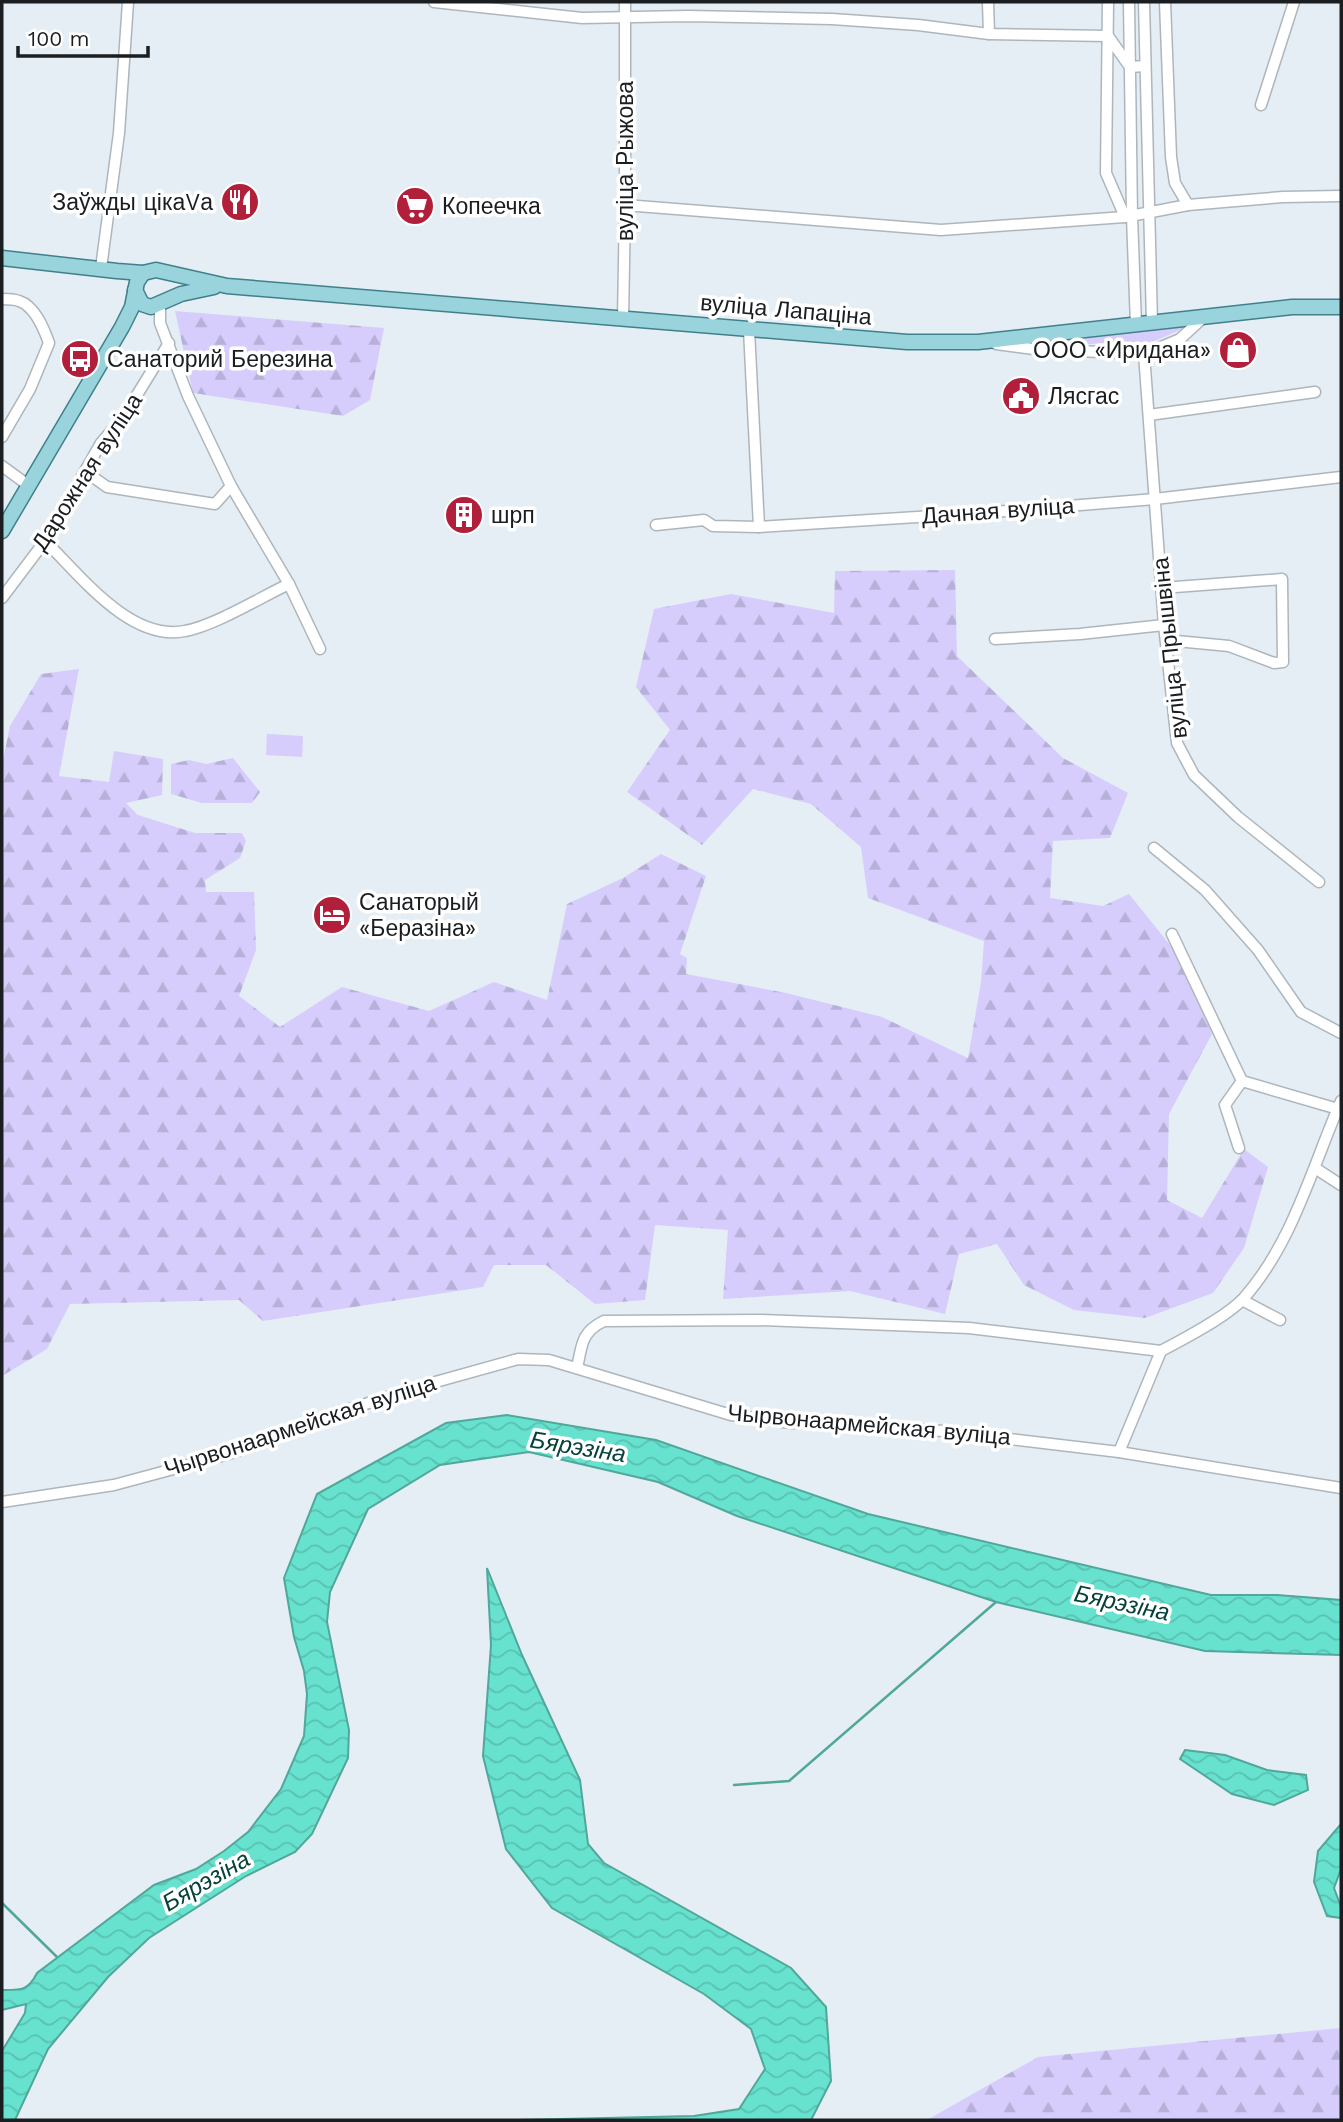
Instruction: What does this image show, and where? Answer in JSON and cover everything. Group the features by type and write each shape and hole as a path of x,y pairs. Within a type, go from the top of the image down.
{"main road":[{"path":"2,258 143,273"},
{"name":"вуліца Лапаціна","path":"2,531 122,327 132,307 137,282 143,273 156,270 227,286 907,342 978,342 1292,307 1341,307"},
{"path":"117,271 131,284 145,306 160,304 169,299 173,292 172,282 166,274"},
{"name":"вуліца Лапаціна","path":"122,327 181,294 227,286"}],"street":[{"path":"100,268 119,133 128,2"},
{"path":"434,2 500,6 582,18 832,19 918,25 989,34 1108,36"},
{"name":"вуліца Рыжова","path":"623,320 625,2"},
{"path":"988,2 989,34"},
{"path":"1108,2 1106,173 1128,216"},
{"path":"1129,2 1128,216 1136,325"},
{"path":"1144,2 1152,323"},
{"path":"1165,2 1171,157 1175,183 1188,205"},
{"path":"1261,105 1294,2"},
{"path":"1108,36 1130,67"},
{"path":"1130,67 1145,66"},
{"path":"625,205 941,230 1128,216 1188,205 1283,197 1341,196"},
{"path":"2,299 20,301 29,307 44,328 49,343 30,389 2,437"},
{"path":"160,304 160,323 188,396 231,486 289,584 320,649"},
{"path":"978,342 1034,349 1144,354 1181,339 1205,316"},
{"path":"749,330 759,527"},
{"name":"Дарожная вуліца","path":"2,598 46,541 101,443 124,416 169,343"},
{"name":"вуліца Прышвіна","path":"1144,354 1164,625 1177,743 1194,775 1238,817 1319,882"},
{"path":"1149,415 1315,392"},
{"path":"2,466 28,485"},
{"path":"86,472 107,487 215,504 231,486"},
{"name":"Дачная вуліца","path":"656,525 704,520 713,526 759,527 1155,499 1341,477"},
{"path":"46,541 114,608 135,623 163,632 185,632 209,623 289,584"},
{"path":"1162,588 1282,579 1283,662 1274,663 1229,646 1166,640"},
{"path":"995,639 1164,625"},
{"path":"1154,848 1205,890 1258,950 1301,1012 1341,1033"},
{"path":"1172,934 1242,1081"},
{"path":"577,1368 584,1337 590,1327 604,1321 760,1320 969,1328 1161,1351 1194,1334 1242,1300 1278,1249 1315,1168 1339,1105 1242,1081"},
{"path":"1239,1148 1225,1105 1242,1081"},
{"path":"1315,1168 1341,1185"},
{"path":"1242,1300 1280,1321"},
{"path":"1119,1451 1161,1351"},
{"name":"Чырвонаармейская вуліца","path":"2,1502 114,1485 229,1454 316,1420 421,1386 518,1359 541,1359 577,1368 731,1415 791,1423 943,1431 1119,1451 1341,1488"}],"green space":[{"path":"175,311 384,328 370,400 343,416 193,393"},
{"path":"1187,327 1136,349 1108,344 1059,347 1057,344 1059,342"},
{"path":"955,570 957,656 1063,758 1128,793 1110,838 1053,841 1050,898 1103,906 1129,894 1187,966 1212,1034 1169,1114 1167,1200 1202,1218 1244,1149 1268,1167 1244,1248 1213,1293 1145,1318 1074,1310 1024,1285 997,1244 959,1254 945,1314 850,1291 723,1299 728,1230 655,1225 645,1300 595,1304 546,1265 494,1265 483,1287 263,1321 239,1300 70,1304 47,1349 2,1376 2,765 10,726 41,674 79,669 59,776 109,782 114,751 163,759 162,795 126,803 138,815 195,833 242,833 246,841 240,858 205,880 206,892 254,892 256,950 239,996 280,1027 342,987 429,1011 494,982 547,1000 567,904 623,878 661,854 706,876 680,954 687,958 686,974 786,993 882,1017 968,1058 981,982 984,941 868,898 861,847 811,804 753,789 702,845 627,792 670,730 636,687 654,609 731,594 834,613 835,571"},
{"path":"267,734 303,736 302,757 266,755"},
{"path":"233,758 260,792 252,803 202,803 171,794 171,764 189,760 206,764"},
{"path":"1341,2028 1341,2120 927,2120 1038,2057"}],"water":[{"name":"Бярэзіна","path":"507,1415 656,1440 868,1514 1211,1595 1277,1595 1341,1600 1341,1655 1205,1651 996,1602 737,1516 658,1482 529,1452 440,1465 368,1509 330,1592 327,1622 349,1730 348,1758 312,1834 295,1852 246,1876 149,1938 108,1977 48,2049 15,2120 2,2120 2,2051 25,2013 26,2004 2,2010 2,1990 27,1986 37,1973 154,1885 196,1869 224,1851 248,1832 281,1789 304,1736 307,1694 284,1578 317,1494 446,1423"},
{"path":"487,1568 522,1655 580,1780 588,1844 604,1863 791,1968 826,2007 831,2081 811,2120 517,2120 694,2116 739,2109 765,2069 751,2029 704,1994 552,1908 506,1849 483,1756 491,1645"},
{"path":"1185,1750 1225,1755 1267,1770 1306,1775 1308,1790 1274,1805 1232,1794 1180,1759"},
{"path":"1341,1824 1341,1869 1334,1888 1341,1907 1341,1918 1327,1916 1314,1882 1318,1851"}],"waterway":[{"path":"734,1785 789,1781 996,1602"},
{"path":"2,1903 57,1957"}],"place":[{"name":"Заўжды цікаVа","path":"240,202"},
{"name":"Копеечка","path":"415,206"},
{"name":"ООО «Иридана»","path":"1238,350"},
{"name":"Санаторий Березина","path":"80,359"},
{"name":"Лясгас","path":"1021,396"},
{"name":"шрп","path":"464,515"},
{"name":"Санаторый «Беразіна»","path":"332,915"}]}
